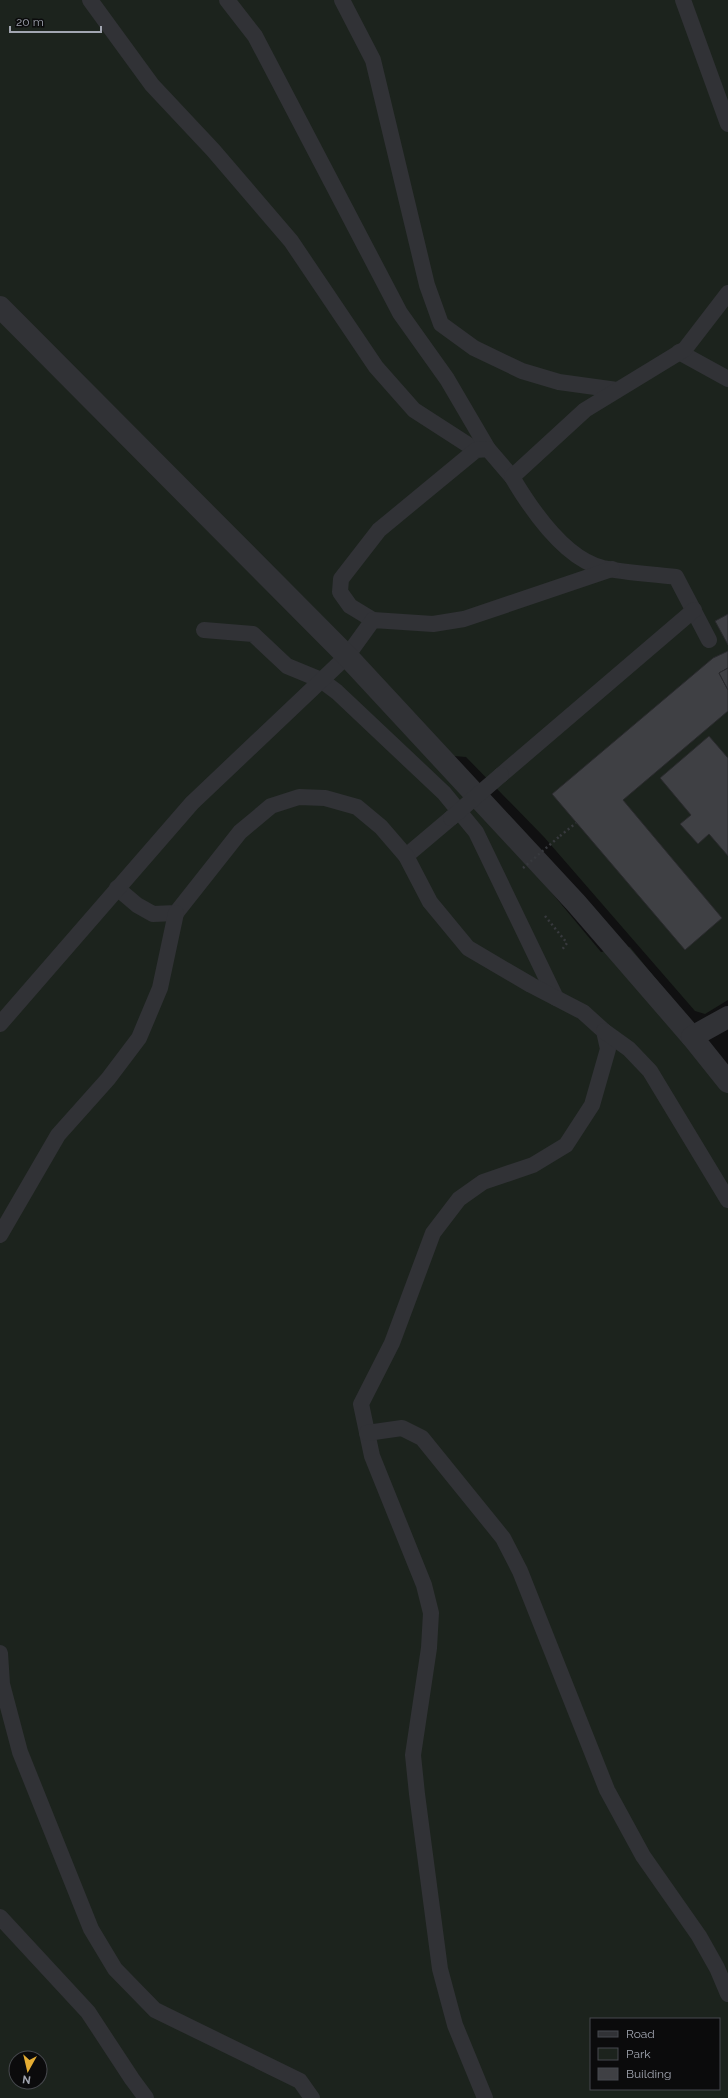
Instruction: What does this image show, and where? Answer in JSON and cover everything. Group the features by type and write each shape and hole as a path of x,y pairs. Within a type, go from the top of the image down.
{"street":[{"path":"0,307 347,656 576,902 692,1037 728,1082"},
{"path":"692,1037 728,1017"}],"lane":[{"path":"90,0 152,85 213,150 291,241 376,367 414,410 482,450 512,477 526,500 568,550 602,567 676,577 709,640"},
{"path":"227,0 255,36 400,313 447,379 482,450"},
{"path":"342,0 373,60 428,285 441,324 474,348 522,371 559,382 617,390"},
{"path":"683,0 728,124"},
{"path":"512,477 585,410 685,348 728,293"},
{"path":"679,352 728,379"},
{"path":"482,450 379,530 341,579 340,592 350,606 373,620 433,624 464,619 612,569"},
{"path":"406,856 694,610"},
{"path":"0,1024 192,803 347,656 373,620"},
{"path":"204,630 253,634 287,666 321,680 337,692 444,793 476,832 556,998"},
{"path":"0,1235 58,1135 108,1079 139,1038 160,988 176,913 240,832 271,806 299,796 325,798 357,807 381,827 406,856 430,902 468,948 583,1012 604,1031 629,1049 650,1071 728,1200"},
{"path":"117,888 137,905 153,914 176,913"},
{"path":"485,2098 455,2024 440,1969 417,1794 413,1755 429,1648 431,1613 424,1585 372,1456 361,1404 392,1343 433,1233 459,1199 483,1182 533,1165 566,1145 592,1105 608,1049 604,1031"},
{"path":"367,1433 402,1428 422,1438 503,1538 520,1571 607,1790 643,1856 710,1955 728,1994"},
{"path":"0,1653 2,1684 20,1752 91,1929 115,1969 155,2010 300,2081 312,2098"},
{"path":"0,1917 88,2012 146,2098"}],"path":[{"path":"523,868 576,823"}],"green space":[{"path":"0,0 728,0 728,1000 705,1014 695,1011 544,837 466,757 429,754 512,845 601,952 630,947 728,1068 728,2098 0,2098"}],"building":[{"path":"728,614 728,645 715,621"},
{"path":"728,651 728,668 719,673 728,690 728,711 623,800 722,918 685,950 552,794 713,658"},
{"path":"728,668 728,690 719,673"},
{"path":"709,736 728,758 728,856 709,834 698,844 680,824 691,815 660,778"}]}
